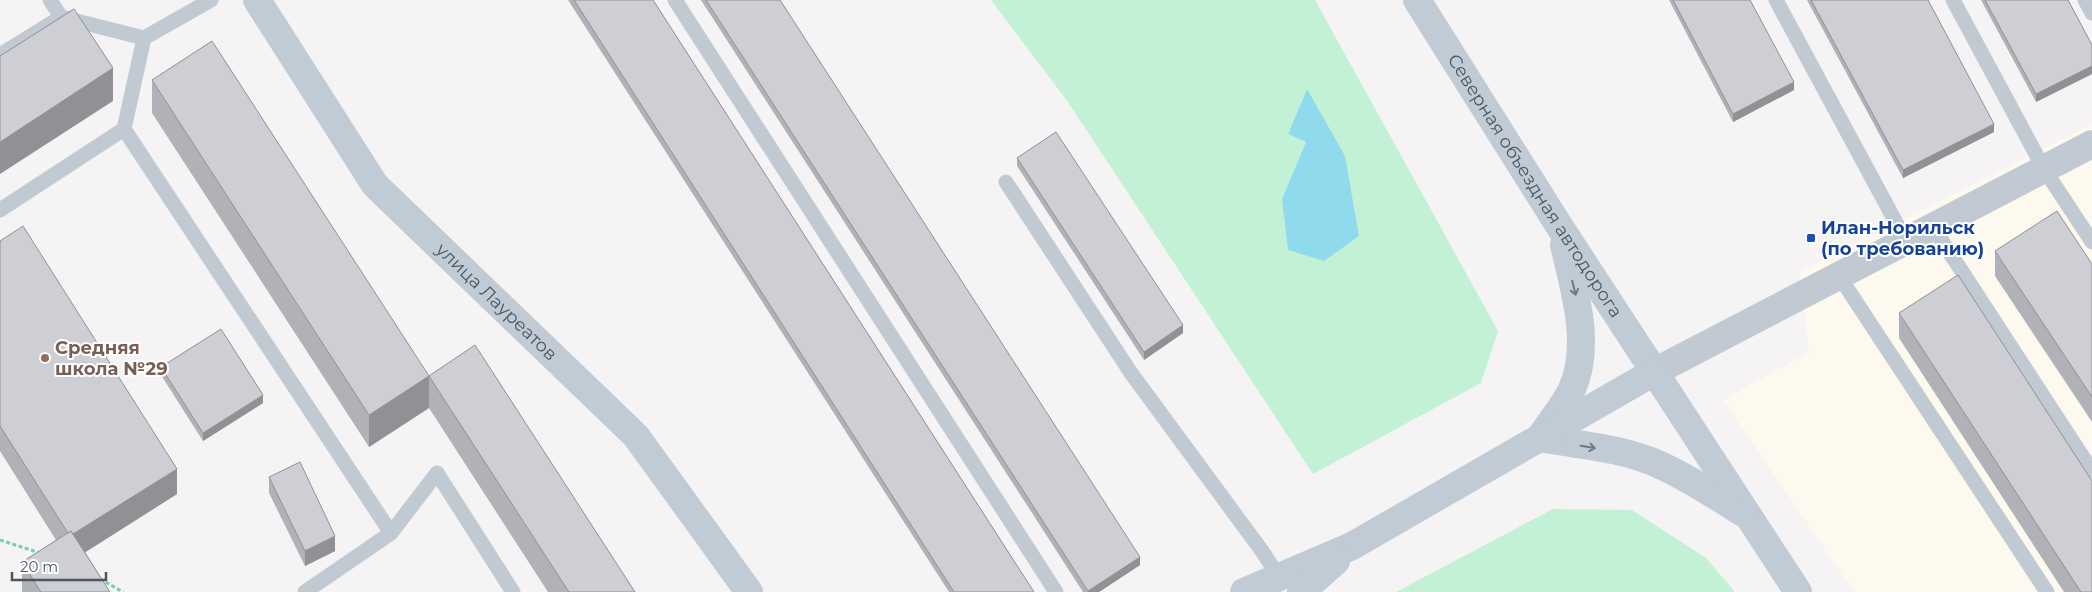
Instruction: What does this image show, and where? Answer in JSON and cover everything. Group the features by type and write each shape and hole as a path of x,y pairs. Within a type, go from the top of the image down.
{"street":[{"name":"улица Лауреатов","path":"257,0 375,184 636,436 749,592"},
{"name":"Северная объездная автодорога","path":"1417,0 1558,224 1798,592"},
{"path":"1244,592 1352,546 1654,372 2092,144"},
{"path":"1540,438 1572,389 1580,358 1580,311 1558,224"},
{"path":"1540,438 1625,453 1659,464 1749,516"},
{"path":"1301,592 1352,546"}],"lane":[{"path":"50,0 61,17 144,38 211,0"},
{"path":"675,0 1056,592"},
{"path":"1776,0 1906,241"},
{"path":"1953,0 2044,169 2092,242"},
{"path":"2085,0 2092,13"},
{"path":"0,55 61,17"},
{"path":"0,210 124,129 144,38"},
{"path":"124,129 391,533"},
{"path":"1006,182 1131,373 1262,551 1279,577"},
{"path":"1932,227 2092,471"},
{"path":"1838,276 2047,592"},
{"path":"305,592 391,533 437,473 512,592"}],"path":[{"path":"0,540 44,554"},
{"path":"93,575 123,592"}],"shaded area":[{"path":"2092,124 2092,592 1854,592 1723,400 1809,352 1800,272"}],"green space":[{"path":"991,0 1315,0 1498,331 1481,383 1313,474 1068,102","holes":["1307,89 1324,261 1282,199 1306,142 1288,134"]},
{"path":"1553,509 1632,510 1706,558 1735,592 1396,592"}],"water":[{"path":"1307,89 1345,156 1359,236 1324,261 1288,250 1282,199 1306,142 1288,134"}],"building":[{"path":"574,0 653,0 1034,592 954,592"},
{"path":"706,0 780,0 1140,557 1088,591"},
{"path":"1673,0 1750,0 1794,82 1733,114"},
{"path":"1811,0 1928,0 1994,124 1903,170"},
{"path":"1985,0 2068,0 2092,45 2092,66 2036,94"},
{"path":"74,9 113,68 0,142 0,56"},
{"path":"212,41 429,376 369,415 152,80"},
{"path":"1056,132 1183,325 1144,352 1017,158"},
{"path":"2057,211 2092,264 2092,397 1995,251"},
{"name":"Средняя школа №29","path":"23,226 177,469 73,534 71,531 68,533 0,426 0,241"},
{"path":"1958,275 2092,481 2092,592 2081,592 1899,313"},
{"path":"221,329 263,395 203,433 161,367"},
{"path":"475,345 635,592 569,592 429,376"},
{"path":"300,462 335,536 305,551 269,477"},
{"path":"71,531 110,592 41,592 22,562"}],"place":[{"name":"Илан-Норильск (по требованию)","path":"1811,238"},
{"name":"Средняя школа №29","path":"45,358"}]}
